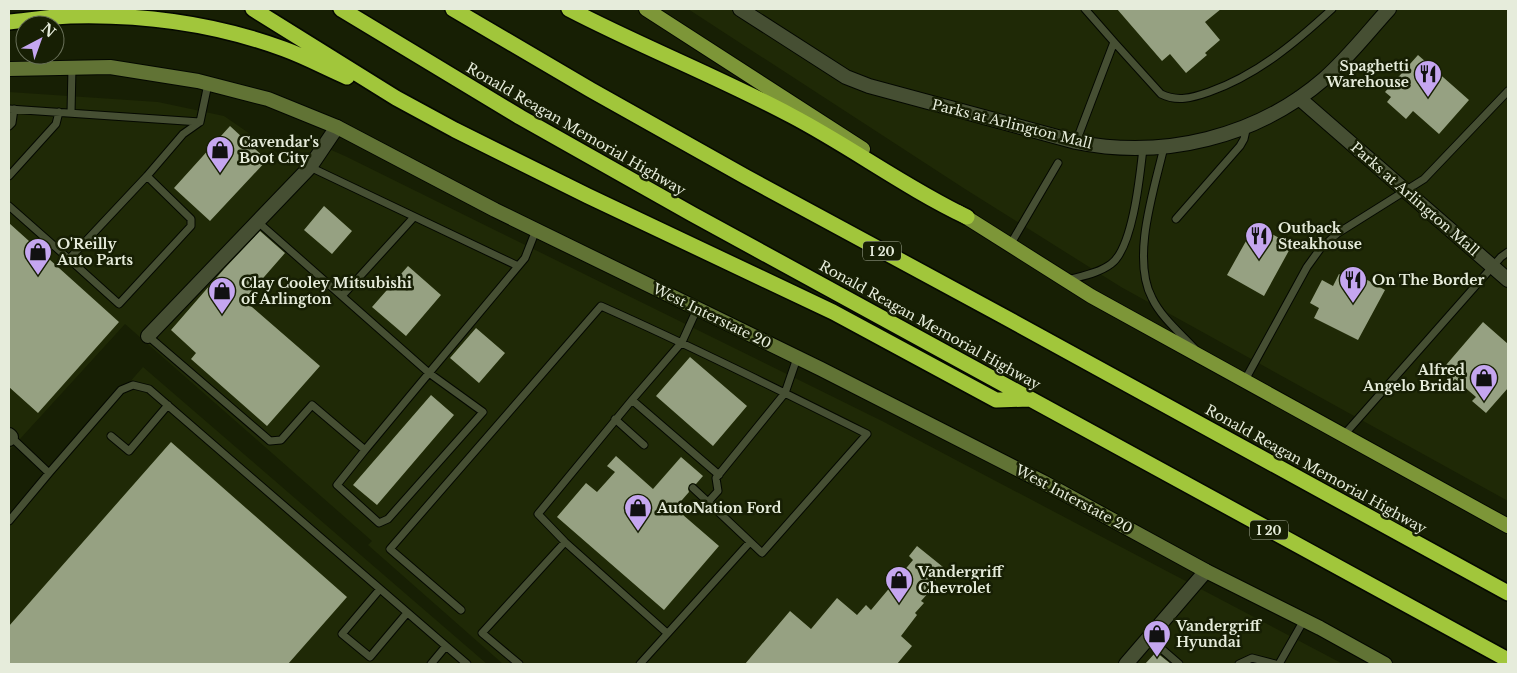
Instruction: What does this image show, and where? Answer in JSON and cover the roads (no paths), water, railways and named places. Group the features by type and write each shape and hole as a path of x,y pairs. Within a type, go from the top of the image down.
{"highway":[{"path":"253,9 396,98 455,130 588,196 833,312 996,400 1031,399"},
{"name":"Ronald Reagan Memorial Highway","path":"341,9 520,117 692,214 1508,660"},
{"name":"Ronald Reagan Memorial Highway","path":"453,9 591,90 746,177 1508,593"},
{"path":"569,9 794,117 848,147 942,205 966,217"},
{"path":"590,9 675,53 724,82"},
{"path":"9,22 68,16 103,16 175,21 234,34 284,50 396,98"}],"main road":[{"path":"646,9 1066,281 1508,526"},
{"name":"West Interstate 20","path":"9,69 110,67 208,84 268,99 336,127 536,230 1044,482 1206,571 1304,620 1385,664"}],"street":[{"name":"Parks at Arlington Mall","path":"740,9 846,77 874,88 1076,142 1109,147 1143,148 1164,147 1212,138 1268,117 1299,98 1325,78 1354,49 1389,9"},
{"name":"Parks at Arlington Mall","path":"1299,98 1508,280"},
{"path":"148,336 310,167 336,127"},
{"path":"1126,664 1206,571"}],"lane":[{"path":"1085,9 1161,94 1179,99 1197,96 1248,75 1274,58 1332,9"},
{"path":"1076,142 1114,42"},
{"path":"71,113 72,67"},
{"path":"69,259 147,176 183,134 200,122 208,84"},
{"path":"1244,380 1307,267 1320,249 1338,233 1424,179 1508,91"},
{"path":"9,126 12,123 11,109 200,122"},
{"path":"9,176 56,124 59,112"},
{"path":"1176,219 1240,146 1247,126"},
{"path":"1164,147 1142,256 1144,278 1152,299 1200,356"},
{"path":"1066,281 1105,268 1113,263 1122,253 1140,179 1143,148"},
{"path":"1010,245 1058,163"},
{"path":"310,167 518,266"},
{"path":"9,206 119,304 190,226 191,218 147,176"},
{"path":"342,296 414,217"},
{"path":"258,222 430,373 483,412 388,519 379,523 337,485 364,450 430,373 525,258 536,230"},
{"path":"1344,436 1508,252"},
{"path":"461,610 390,549 601,306 653,331 682,342 867,434 762,553 693,488"},
{"path":"667,633 565,542 538,514 682,342 697,309"},
{"path":"148,336 270,441 281,440 312,405 364,450"},
{"path":"708,502 718,491 716,478 785,393 797,358"},
{"path":"9,521 121,390 133,385 149,389 467,664"},
{"path":"632,400 719,475"},
{"path":"111,436 129,451 168,405"},
{"path":"616,419 644,445"},
{"path":"9,437 49,473"},
{"path":"519,664 482,633 565,542"},
{"path":"640,664 750,542"},
{"path":"380,589 342,634 370,657 407,612"},
{"path":"1279,664 1304,620"},
{"path":"1149,638 1180,664"},
{"path":"431,664 446,646"},
{"path":"1239,664 1252,658 1275,664"}],"place":[{"name":"Spaghetti Warehouse","path":"1428,98"},
{"name":"Cavendar's Boot City","path":"220,174"},
{"name":"Outback Steakhouse","path":"1259,260"},
{"name":"O'Reilly Auto Parts","path":"38,276"},
{"name":"On The Border","path":"1353,304"},
{"name":"Clay Cooley Mitsubishi of Arlington","path":"222,315"},
{"name":"Alfred Angelo Bridal","path":"1484,402"},
{"name":"AutoNation Ford","path":"638,532"},
{"name":"Vandergriff Chevrolet","path":"899,604"},
{"name":"Vandergriff Hyundai","path":"1157,658"}]}
